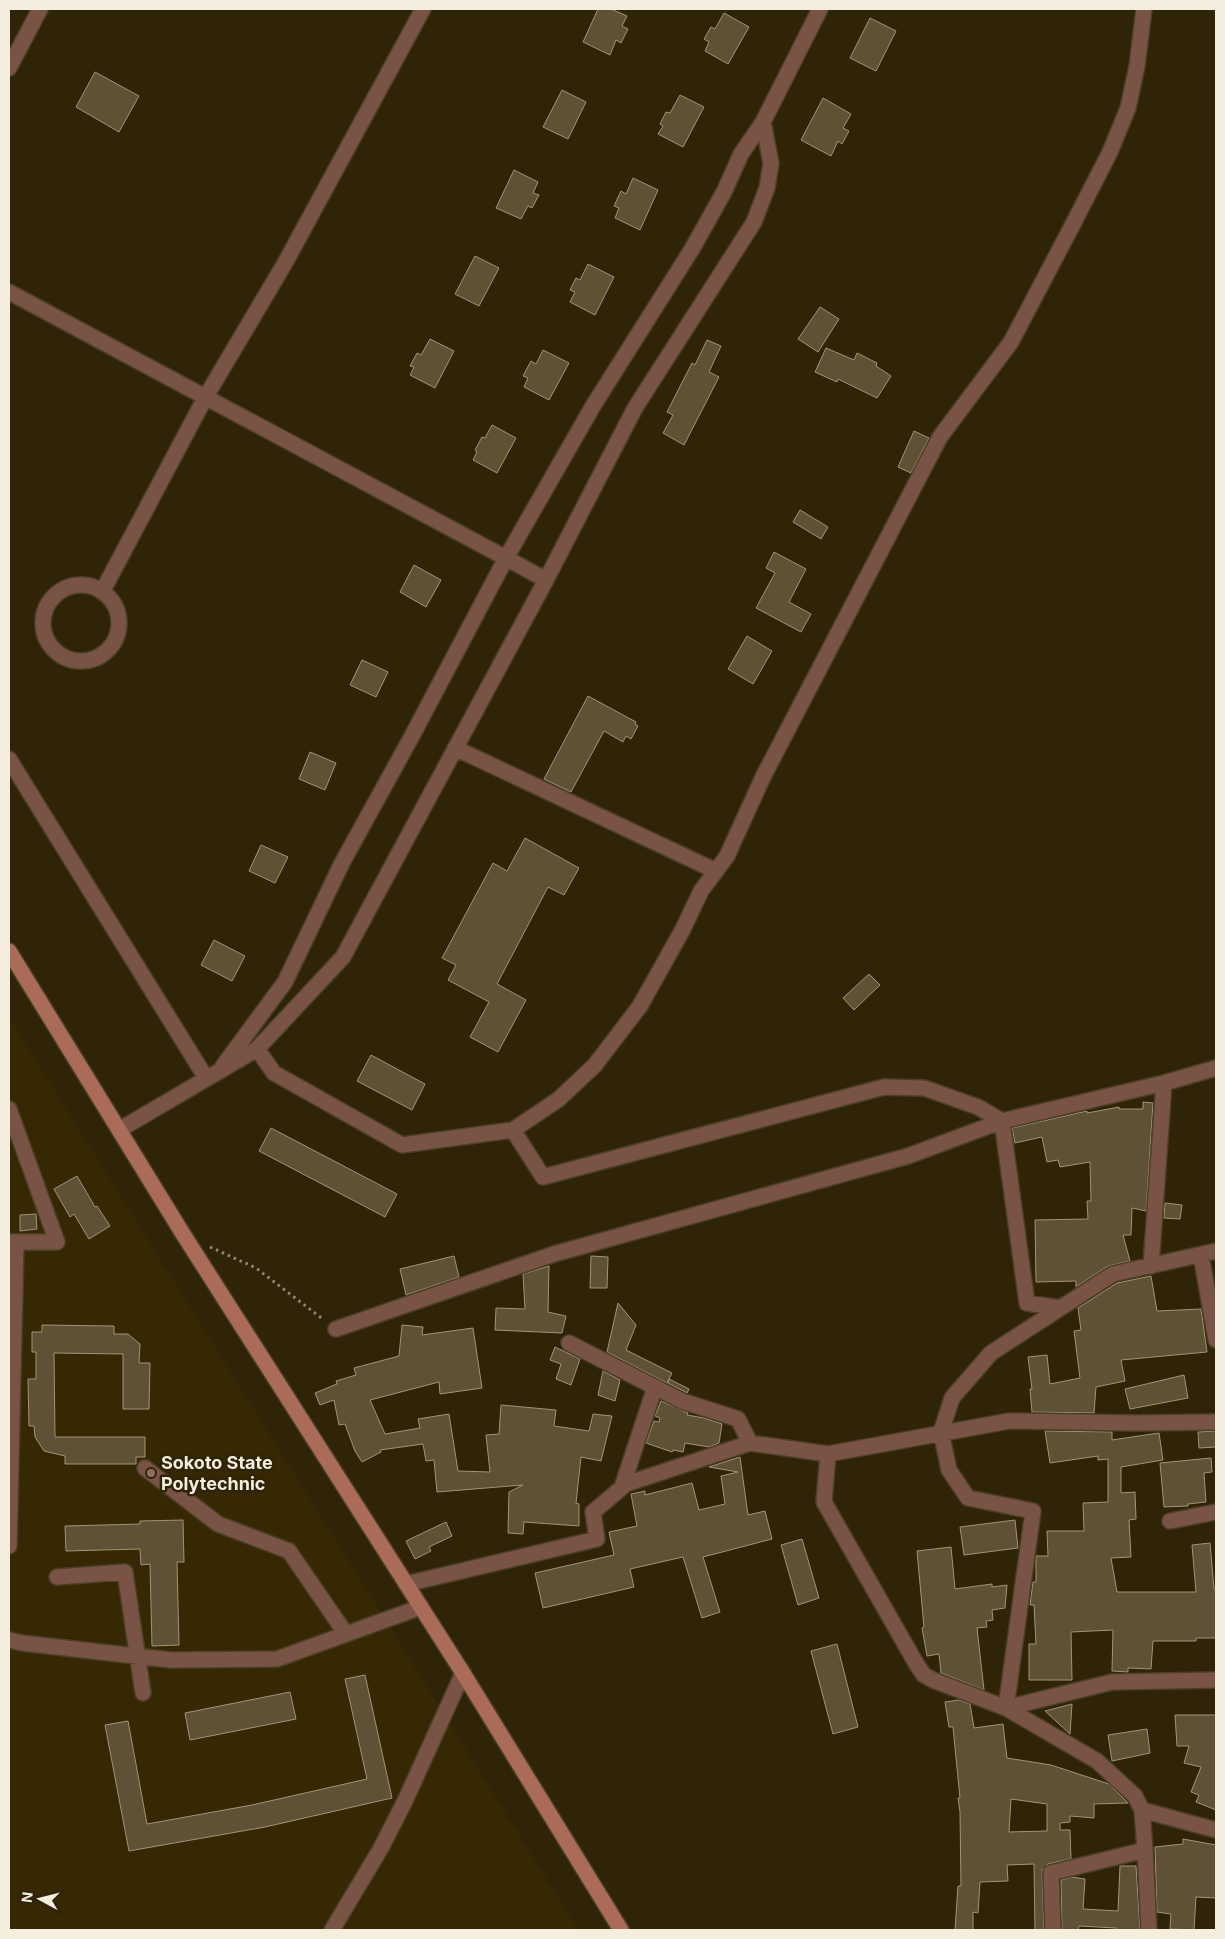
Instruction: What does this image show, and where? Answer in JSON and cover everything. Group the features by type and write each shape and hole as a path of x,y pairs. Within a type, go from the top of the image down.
{"street":[{"path":"9,68 40,9"},
{"path":"102,592 204,398 285,262 423,9"},
{"path":"220,1070 285,982 342,863 412,736 506,558 593,406 692,248 724,192 741,154 763,122 820,9"},
{"path":"258,1049 274,1073 402,1144 513,1130 559,1099 595,1065 640,1006 683,929 701,891 727,856 763,777 940,437 1011,342 1110,152 1128,108 1137,66 1144,9"},
{"path":"119,1130 258,1049 343,957 546,580 635,408 754,222 767,188 771,163 763,122"},
{"path":"9,292 546,580"},
{"path":"78,585 93,587 102,592 106,594 115,606 119,621 116,636 109,649 97,658 83,662 68,660 55,652 46,640 42,626 44,611 52,598 64,589 78,585"},
{"path":"455,748 716,871"},
{"path":"9,760 206,1078"},
{"path":"9,950 183,1234 463,1673 621,1930"},
{"path":"336,1329 554,1254 908,1156 1002,1121 1164,1083 1216,1068"},
{"path":"1152,1266 1164,1083"},
{"path":"513,1130 543,1177 884,1087 924,1088 978,1107 1002,1121"},
{"path":"9,1109 57,1242 12,1242 9,1546"},
{"path":"1002,1121 1027,1303 1060,1308"},
{"path":"1006,1708 1034,1511 968,1498 949,1470 941,1432 952,1398 992,1353 1113,1274 1209,1253 1216,1340"},
{"path":"569,1343 682,1402 738,1419 750,1443"},
{"path":"622,1487 655,1388"},
{"path":"406,1584 596,1539 593,1512 626,1484 750,1443 828,1454 1009,1420 1135,1423 1216,1422"},
{"path":"828,1454 824,1502 924,1675 1006,1708 1097,1761 1135,1796 1142,1810 1150,1930"},
{"path":"145,1468 218,1524 289,1552 346,1634"},
{"path":"1170,1521 1216,1512"},
{"path":"57,1577 125,1572 143,1693"},
{"path":"9,1640 171,1660 277,1659 421,1607"},
{"path":"332,1930 385,1840 405,1801 463,1673"},
{"path":"1006,1708 1112,1682 1216,1680"},
{"path":"1142,1810 1216,1830"},
{"path":"1053,1930 1051,1872 1145,1850"}],"path":[{"path":"207,1245 256,1268 336,1329"}],"shaded area":[{"name":"Sokoto State Polytechnic","path":"9,1017 579,1930 9,1930"}],"building":[{"path":"598,9 611,9 627,16 622,26 628,29 621,43 616,40 610,55 583,42"},
{"path":"724,13 749,27 728,64 705,51 709,42 704,39 711,27 715,29"},
{"path":"870,18 896,31 876,71 850,58"},
{"path":"95,72 139,96 119,132 76,107"},
{"path":"562,90 586,102 568,139 543,127"},
{"path":"680,95 704,107 683,147 658,134 663,126 660,124 666,112 670,113"},
{"path":"823,98 851,114 843,128 849,131 842,144 838,141 831,156 801,140"},
{"path":"514,170 538,182 533,193 539,195 532,208 528,206 521,219 496,208"},
{"path":"633,178 658,190 640,230 615,218 619,208 614,206 621,191 626,194"},
{"path":"475,256 499,268 479,306 455,294"},
{"path":"588,264 614,277 595,315 570,302 575,292 570,290 576,278 580,280"},
{"path":"820,307 839,319 818,352 798,339"},
{"path":"430,339 454,351 435,388 410,375 414,367 410,366 417,353 421,355"},
{"path":"707,340 721,346 709,372 719,377 684,445 663,433 673,415 667,412 692,363 695,365"},
{"path":"826,348 854,360 857,353 877,363 876,366 891,376 877,398 838,379 837,382 815,372"},
{"path":"543,350 569,363 549,400 524,387 528,378 523,376 531,361 536,364"},
{"path":"492,425 516,438 497,473 473,460 477,452 475,450 482,437 485,438"},
{"path":"914,431 929,438 911,473 898,467"},
{"path":"800,510 828,527 821,539 793,522"},
{"path":"774,552 806,569 789,602 811,614 801,632 756,608 775,573 766,568"},
{"path":"414,565 441,580 426,607 400,592"},
{"path":"747,636 772,651 753,684 728,669"},
{"path":"362,660 388,672 376,697 350,685"},
{"path":"588,696 636,722 635,724 638,726 631,739 626,736 623,742 604,731 571,792 544,779"},
{"path":"310,752 336,763 325,790 299,779"},
{"path":"525,838 579,868 564,895 548,887 497,984 526,1000 498,1052 470,1037 489,1002 448,980 456,965 442,958 493,863 507,871"},
{"path":"261,845 288,857 275,883 249,871"},
{"path":"214,940 245,956 232,981 201,965"},
{"path":"869,974 880,985 854,1010 843,998"},
{"path":"371,1055 425,1084 412,1110 357,1081"},
{"path":"1143,1102 1153,1103 1146,1211 1132,1208 1131,1235 1123,1235 1130,1261 1108,1266 1076,1287 1076,1281 1036,1282 1035,1220 1088,1219 1087,1201 1091,1201 1090,1162 1060,1167 1058,1160 1047,1162 1042,1137 1015,1143 1012,1128 1087,1111 1087,1113 1119,1107 1119,1109 1143,1109"},
{"path":"271,1128 397,1194 385,1217 259,1151"},
{"path":"77,1176 95,1207 97,1206 110,1226 89,1239 74,1214 70,1217 54,1189"},
{"path":"1165,1203 1182,1205 1180,1219 1164,1218"},
{"path":"36,1214 37,1229 20,1231 20,1215"},
{"path":"454,1256 459,1277 406,1295 400,1269"},
{"path":"591,1256 608,1257 607,1288 590,1288"},
{"path":"549,1266 548,1312 566,1316 562,1333 495,1330 496,1308 525,1309 523,1274"},
{"path":"1151,1276 1157,1311 1201,1309 1207,1352 1121,1360 1125,1381 1096,1387 1094,1413 1032,1412 1030,1389 1032,1389 1028,1357 1047,1355 1050,1384 1080,1378 1074,1331 1081,1330 1078,1308 1117,1283"},
{"path":"618,1303 636,1325 626,1350 672,1373 667,1383 607,1352"},
{"path":"42,1325 114,1326 114,1334 128,1334 140,1344 139,1363 150,1363 149,1409 123,1409 123,1354 54,1353 55,1437 145,1437 145,1457 136,1457 136,1464 65,1464 65,1456 44,1451 35,1437 34,1426 29,1426 28,1379 36,1379 36,1352 32,1352 32,1332 42,1332"},
{"path":"402,1325 423,1327 422,1335 473,1328 482,1388 440,1394 439,1382 370,1400 385,1434 420,1428 418,1419 449,1414 458,1471 490,1472 486,1435 499,1434 501,1405 556,1410 554,1426 589,1431 593,1414 612,1416 601,1461 581,1457 576,1503 579,1504 579,1526 524,1522 523,1534 508,1533 509,1492 523,1485 437,1492 434,1460 426,1461 423,1444 380,1450 381,1452 362,1462 355,1451 345,1424 339,1425 334,1400 320,1405 315,1393 337,1384 336,1381 356,1375 354,1368 399,1356"},
{"path":"555,1347 580,1359 571,1385 556,1379 561,1364 550,1360"},
{"path":"603,1371 620,1380 615,1401 598,1395"},
{"path":"1184,1375 1188,1398 1130,1409 1125,1389"},
{"path":"669,1379 689,1389 687,1393 668,1383"},
{"path":"661,1401 688,1413 687,1415 722,1424 719,1443 709,1447 685,1443 683,1452 673,1450 672,1452 646,1443 654,1421 659,1422 660,1418 655,1416"},
{"path":"1045,1431 1112,1432 1112,1440 1159,1433 1163,1460 1121,1467 1121,1493 1135,1492 1136,1519 1129,1520 1131,1557 1111,1558 1117,1592 1196,1592 1192,1545 1210,1543 1214,1589 1216,1589 1216,1638 1196,1638 1196,1641 1153,1641 1151,1669 1128,1668 1128,1672 1112,1671 1113,1630 1071,1632 1072,1680 1029,1680 1029,1644 1036,1644 1034,1605 1030,1605 1033,1582 1036,1582 1036,1556 1048,1556 1047,1531 1084,1531 1083,1503 1108,1502 1108,1459 1098,1460 1098,1456 1050,1463"},
{"path":"1216,1431 1216,1447 1199,1448 1198,1432"},
{"path":"740,1457 748,1515 765,1511 772,1539 703,1557 720,1612 702,1618 683,1557 630,1569 634,1587 543,1608 535,1573 614,1555 609,1532 637,1526 631,1494 645,1491 645,1495 692,1483 699,1510 725,1504 721,1476 738,1472 709,1467"},
{"path":"1211,1458 1212,1472 1204,1473 1206,1502 1188,1504 1188,1506 1164,1507 1160,1463"},
{"path":"183,1520 184,1562 177,1562 179,1645 152,1646 150,1564 141,1565 140,1549 66,1551 65,1526 140,1524 140,1521"},
{"path":"1015,1520 1018,1548 964,1555 960,1527"},
{"path":"446,1522 452,1536 429,1547 431,1551 415,1559 406,1541"},
{"path":"802,1539 819,1598 798,1605 781,1545"},
{"path":"951,1547 955,1589 992,1584 992,1587 1007,1585 1005,1608 992,1610 993,1620 986,1621 987,1627 977,1628 984,1690 941,1673 939,1654 927,1656 922,1628 924,1627 917,1551"},
{"path":"837,1644 858,1727 833,1734 811,1651"},
{"path":"365,1675 392,1798 265,1827 129,1851 105,1725 128,1721 147,1824 252,1805 367,1779 345,1679"},
{"path":"290,1692 296,1719 190,1740 185,1713"},
{"path":"959,1700 970,1704 974,1728 1003,1724 1007,1758 1051,1765 1109,1784 1128,1803 1094,1804 1094,1818 1070,1816 1070,1822 1060,1823 1060,1830 1070,1830 1071,1859 1048,1864 1042,1870 1044,1930 1035,1930 1034,1864 1007,1865 1008,1881 980,1882 978,1913 973,1912 973,1930 955,1930 958,1886 961,1886 960,1812 958,1798 960,1798 953,1727 949,1727 945,1702","holes":["1011,1799 1047,1804 1047,1831 1009,1832"]},
{"path":"1072,1704 1070,1734 1045,1711"},
{"path":"1175,1715 1216,1715 1216,1810 1196,1802 1199,1795 1191,1792 1201,1767 1184,1763 1189,1746 1177,1746"},
{"path":"1147,1729 1150,1753 1112,1761 1108,1735"},
{"path":"1183,1839 1216,1845 1216,1898 1196,1897 1194,1930 1170,1929 1171,1914 1157,1912 1155,1847 1183,1844"},
{"path":"1120,1866 1136,1866 1140,1930 1116,1930 1116,1928 1079,1926 1078,1930 1062,1930 1061,1880 1072,1877 1085,1879 1083,1909 1118,1911"}],"place":[{"name":"Sokoto State Polytechnic","path":"151,1473"}]}
